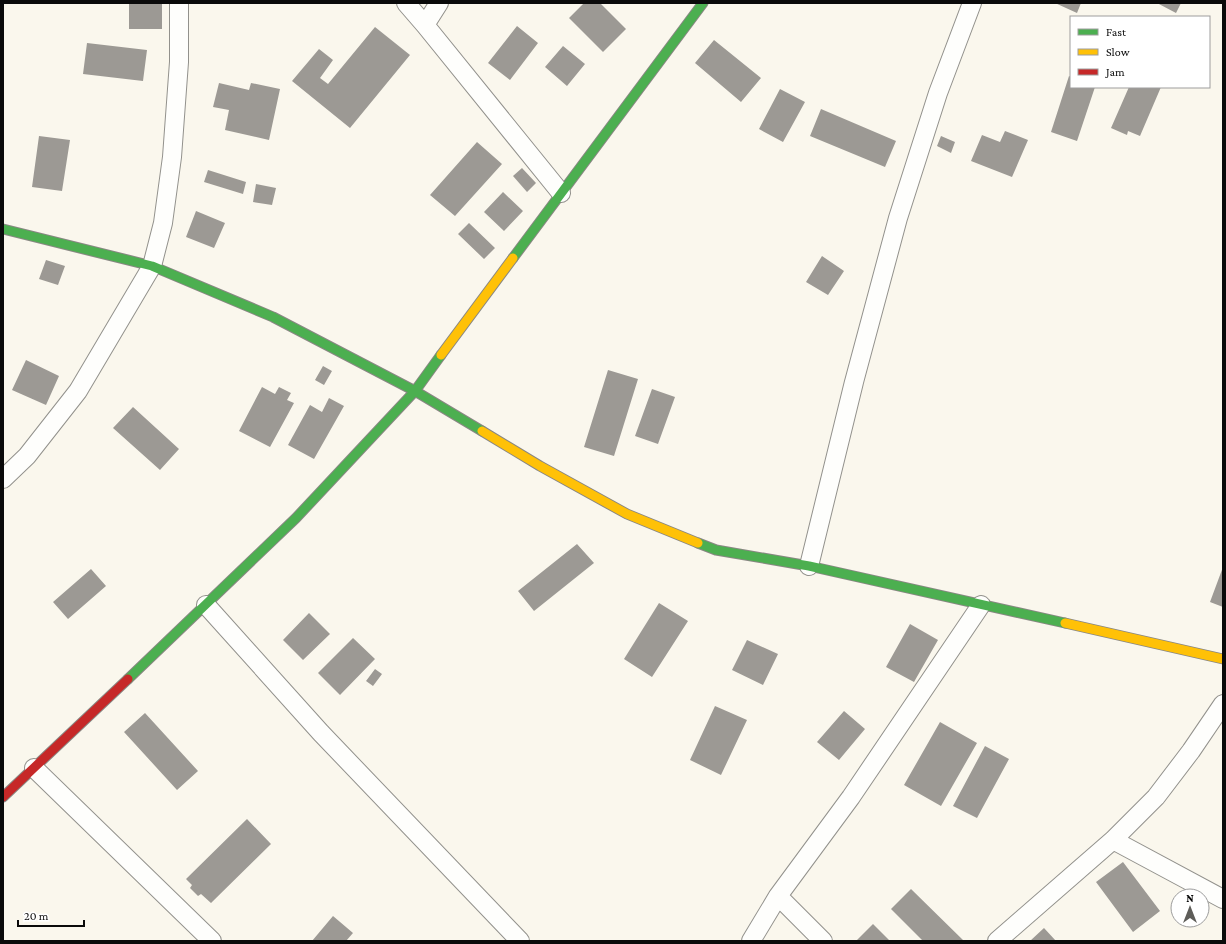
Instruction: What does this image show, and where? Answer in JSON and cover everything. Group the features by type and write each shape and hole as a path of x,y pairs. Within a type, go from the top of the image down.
{"street":[{"path":"3,479 27,456 78,391 152,266 163,223 172,157 179,62 179,3"},
{"path":"406,3 561,193"},
{"path":"425,25 439,3"},
{"path":"3,797 296,518 415,391 703,3"},
{"path":"808,566 854,382 898,218 938,93 972,3"},
{"path":"3,229 152,266 273,317 415,391 540,466 627,514 716,550 808,566 1223,659"},
{"path":"206,605 321,733 520,941"},
{"path":"751,941 778,896 851,797 981,605"},
{"path":"997,941 1113,840 1156,797 1223,704"},
{"path":"34,768 212,941"},
{"path":"1113,840 1223,899"},
{"path":"778,896 823,941"}],"building":[{"path":"129,3 162,3 162,29 129,29"},
{"path":"584,3 600,3 626,29 603,52 569,18"},
{"path":"1055,3 1081,3 1077,13"},
{"path":"1157,3 1181,3 1176,13"},
{"path":"517,26 538,43 510,80 488,63"},
{"path":"375,27 410,55 350,128 292,81 319,49 333,60 320,78 328,84"},
{"path":"714,40 761,78 741,102 695,63"},
{"path":"87,43 147,50 143,81 83,74"},
{"path":"563,46 585,64 567,86 545,67"},
{"path":"1069,76 1070,88 1095,88 1077,141 1051,132"},
{"path":"219,83 249,90 251,83 280,89 269,140 225,130 229,110 213,107"},
{"path":"1129,88 1161,88 1140,136 1128,131 1127,135 1111,128"},
{"path":"780,89 805,102 783,142 759,129"},
{"path":"821,109 896,141 885,167 810,136"},
{"path":"1005,131 1028,140 1012,177 971,161 982,135 1000,142"},
{"path":"39,136 70,140 62,191 32,187"},
{"path":"941,136 955,142 951,153 937,146"},
{"path":"477,142 502,164 455,216 430,195"},
{"path":"522,168 536,183 527,192 513,176"},
{"path":"208,170 246,182 243,194 204,182"},
{"path":"256,184 276,188 272,205 253,202"},
{"path":"503,192 523,211 504,231 484,212"},
{"path":"196,211 225,223 214,248 186,237"},
{"path":"469,223 495,248 484,259 458,234"},
{"path":"822,256 844,271 828,295 806,282"},
{"path":"46,260 65,266 58,285 39,279"},
{"path":"26,360 59,376 46,405 12,390"},
{"path":"323,366 332,371 324,385 315,380"},
{"path":"608,370 638,379 614,456 584,447"},
{"path":"262,387 275,394 279,387 291,393 287,400 294,403 270,447 239,431"},
{"path":"652,389 675,397 658,444 635,436"},
{"path":"329,398 344,406 314,459 288,445 310,405 322,412"},
{"path":"133,407 179,449 160,470 113,428"},
{"path":"577,544 594,563 534,611 518,591"},
{"path":"1223,567 1223,607 1210,602"},
{"path":"91,569 106,586 68,619 53,602"},
{"path":"659,603 688,621 652,677 624,659"},
{"path":"309,613 330,634 303,660 283,640"},
{"path":"910,624 938,640 914,682 886,667"},
{"path":"353,638 375,659 340,695 318,673"},
{"path":"747,640 778,654 763,685 732,670"},
{"path":"375,669 382,674 373,686 366,681"},
{"path":"715,706 747,720 721,775 690,760"},
{"path":"844,711 865,729 839,760 817,742"},
{"path":"145,713 198,771 177,790 124,732"},
{"path":"940,722 977,743 941,806 904,785"},
{"path":"985,746 1009,759 977,818 953,806"},
{"path":"247,819 271,844 211,903 201,894 198,896 190,888 192,885 186,879"},
{"path":"1123,862 1160,911 1133,932 1096,882"},
{"path":"911,889 964,941 923,941 891,909"},
{"path":"333,916 353,933 346,941 312,941"},
{"path":"873,924 890,941 856,941"},
{"path":"1044,928 1056,941 1030,941"}],"traffic: fast":[{"path":"513,258 703,3"},
{"path":"3,229 152,266 273,317 415,391 482,431"},
{"path":"128,679 296,518 415,391 441,355"},
{"path":"698,543 716,550 809,566 1065,623"}],"traffic: slow":[{"path":"441,355 513,258"},
{"path":"482,431 540,466 627,514 698,543"},
{"path":"1065,623 1223,659"}],"traffic: jam":[{"path":"3,797 128,679"}]}
